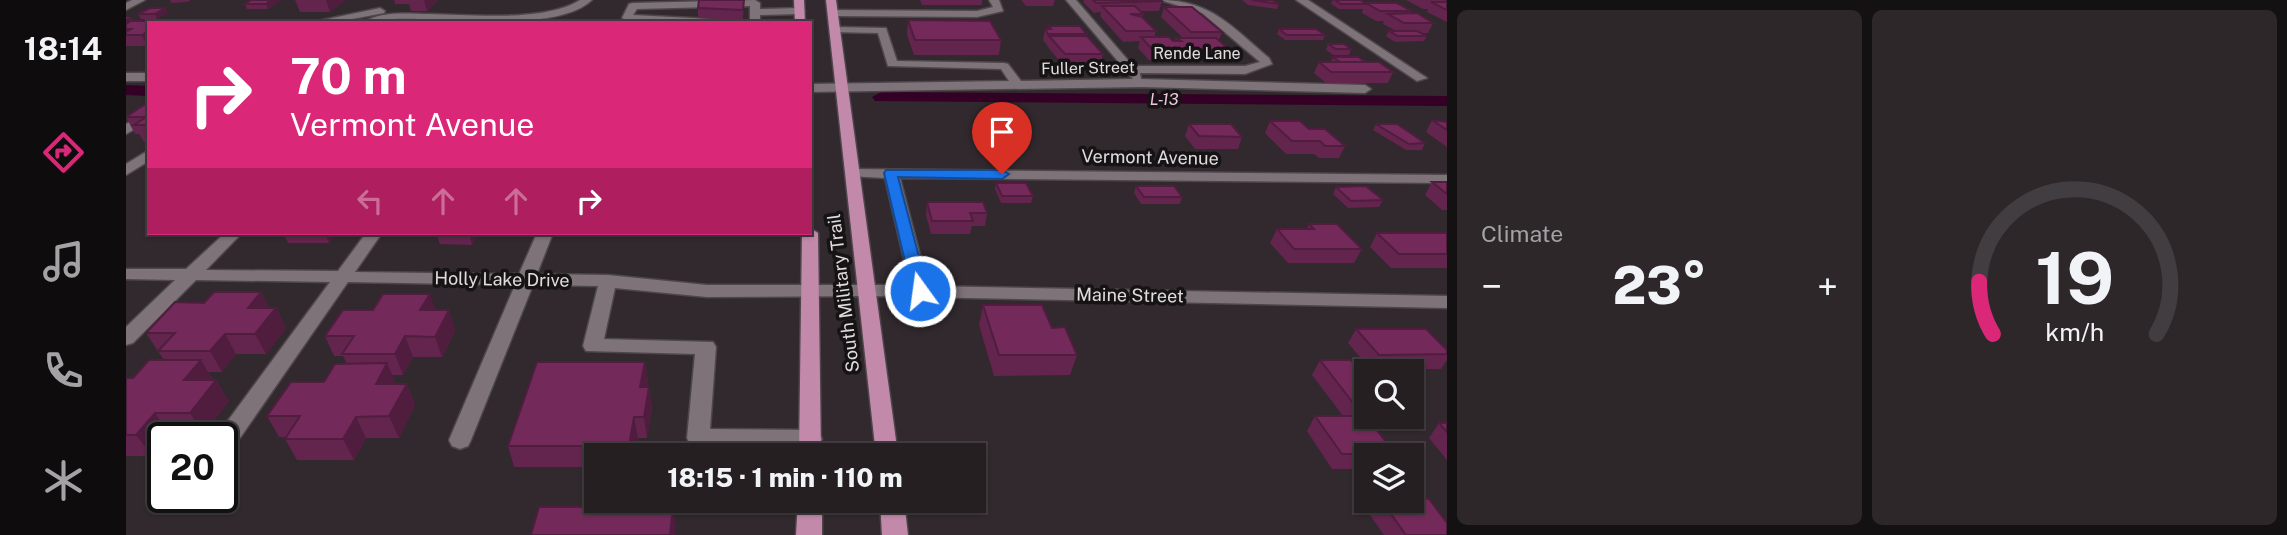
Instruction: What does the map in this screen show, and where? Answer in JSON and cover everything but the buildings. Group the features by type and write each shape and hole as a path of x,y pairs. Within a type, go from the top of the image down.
{"main road":[{"name":"South Military Trail","path":"834,14 886,443"},
{"name":"South Military Trail","path":"810,235 810,443"},
{"path":"809,535 810,513"},
{"path":"893,513 895,535"}],"street":[{"path":"126,7 140,0"},
{"path":"374,21 391,16 552,14 582,6 587,0"},
{"path":"875,0 879,13"},
{"path":"834,14 977,14 999,9 994,0"},
{"name":"Rende Lane","path":"1072,0 1142,83"},
{"name":"Rende Lane","path":"1130,69 1245,70 1266,64 1265,60 1206,11 1165,0"},
{"path":"1301,0 1421,78"},
{"path":"689,21 627,18 633,6 755,3 755,17 800,11"},
{"path":"323,21 414,8"},
{"path":"430,8 460,11 469,17"},
{"path":"834,14 883,30 892,64 1004,66 1018,85"},
{"path":"126,77 147,77"},
{"name":"Fuller Street","path":"812,88 1142,83 1365,89"},
{"path":"126,130 147,116"},
{"path":"126,153 147,154"},
{"path":"126,171 147,155"},
{"name":"Vermont Avenue","path":"853,173 1447,180"},
{"path":"891,173 920,291"},
{"path":"126,338 232,235"},
{"path":"238,424 373,235"},
{"path":"460,440 544,235"},
{"name":"Holly Lake Drive","path":"126,274 608,281 706,291 812,291"},
{"path":"608,281 593,346 706,346 698,439 754,443"},
{"name":"Maine Street","path":"812,291 1447,302"}],"waterway":[{"name":"L-13","path":"126,90 147,91"},
{"name":"L-13","path":"881,97 1447,101"}],"route":[{"path":"920,291 891,173 1002,174"}]}
